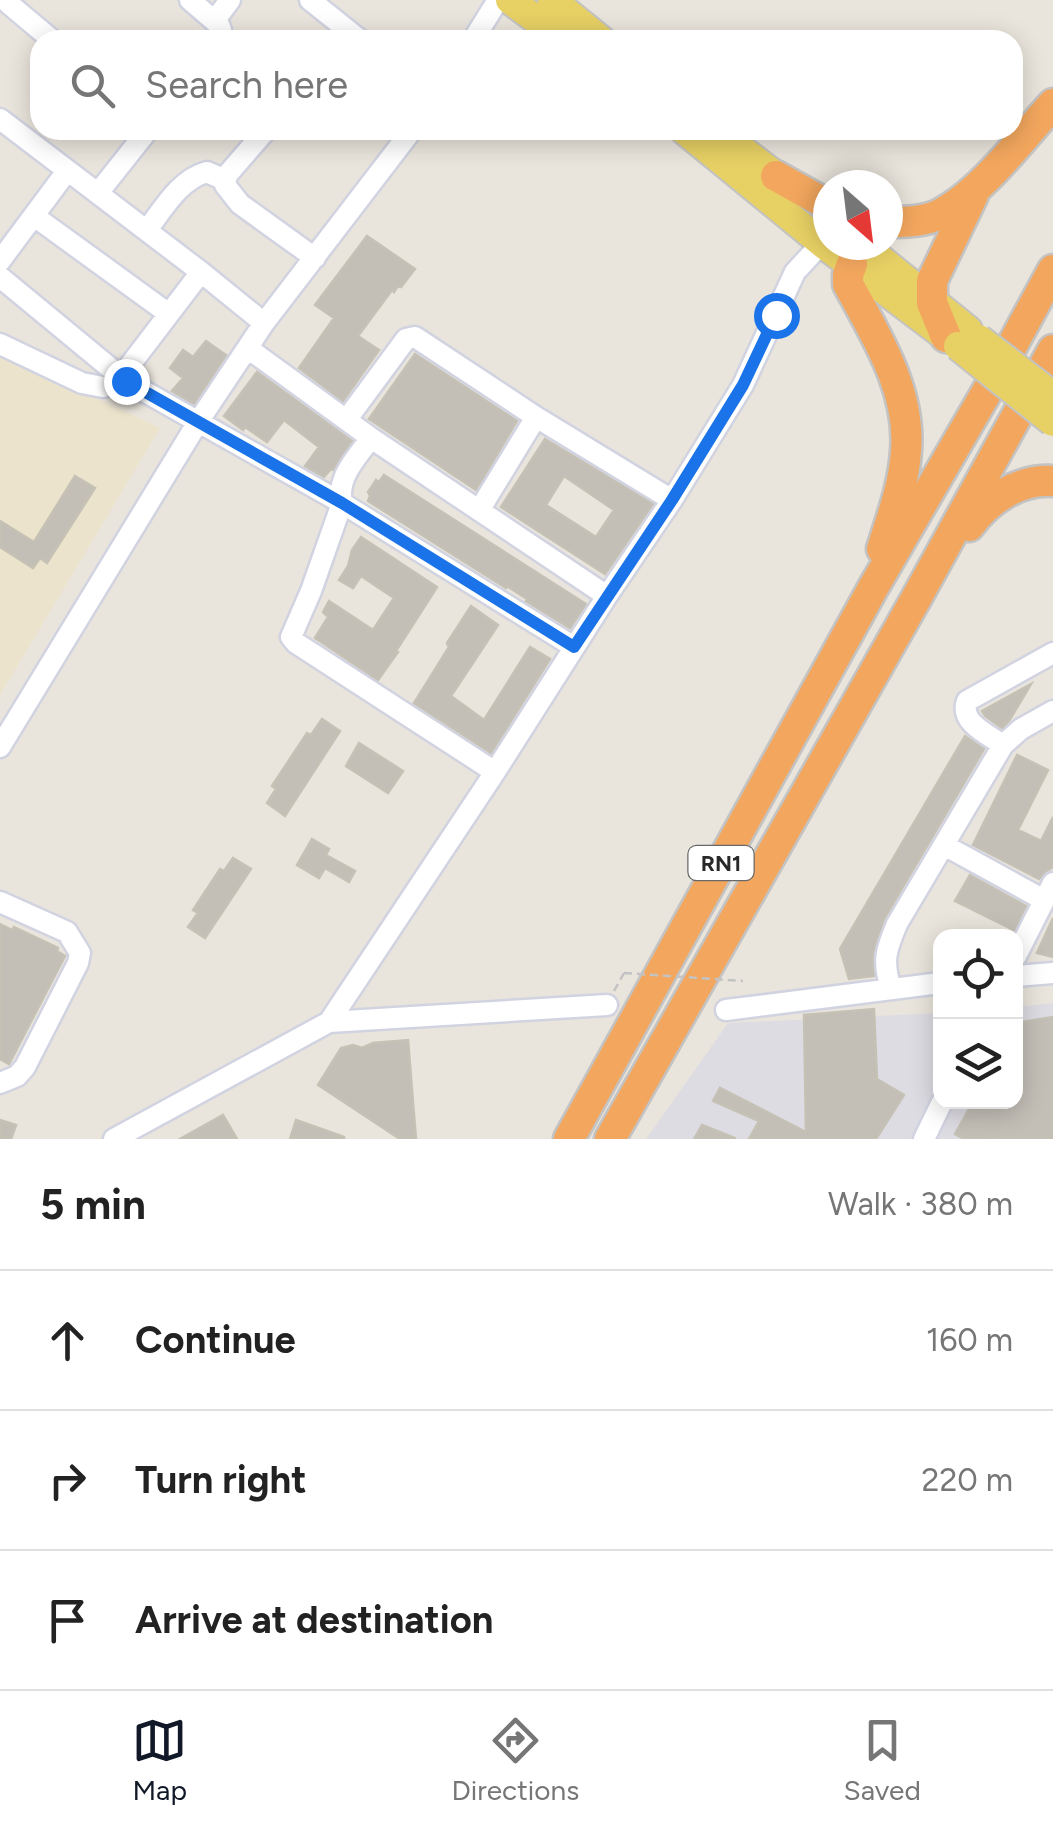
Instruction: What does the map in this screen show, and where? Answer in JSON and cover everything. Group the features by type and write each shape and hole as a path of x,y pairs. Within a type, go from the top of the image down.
{"highway":[{"path":"1023,137 1053,104"},
{"path":"903,222 941,214 976,188 1020,140"},
{"path":"776,176 813,197"},
{"path":"957,338 932,303 931,289 934,273 976,188"},
{"path":"856,260 848,284 894,376 907,430 903,474 873,588"},
{"name":"RN1","path":"569,1139 1053,270"},
{"name":"RN1","path":"610,1139 1053,350"},
{"path":"917,597 988,504 1025,483 1053,481"}],"main road":[{"path":"510,0 550,30"},
{"path":"552,0 588,30"},
{"path":"698,140 813,221"},
{"path":"729,140 776,176 813,217"},
{"path":"869,260 1053,422"},
{"path":"871,260 932,303"},
{"path":"957,338 1053,396"}],"street":[{"path":"190,0 214,30"},
{"path":"220,30 230,0"},
{"path":"310,0 348,30"},
{"path":"479,30 498,0"},
{"path":"6,5 39,30"},
{"path":"0,119 264,323"},
{"path":"98,193 140,140"},
{"path":"225,180 258,140"},
{"path":"0,747 198,422 264,323 404,140"},
{"path":"0,261 67,171"},
{"path":"147,230 192,177 207,172 225,180 229,193 240,204 316,258"},
{"path":"34,216 169,314"},
{"path":"330,1022 672,500 743,385 795,272 813,247"},
{"path":"126,381 127,369 201,272"},
{"path":"0,277 126,381 342,503 574,647"},
{"path":"347,420 410,337 672,500"},
{"path":"0,344 82,383 103,387 126,381"},
{"path":"249,348 372,438 607,596"},
{"path":"480,509 536,417"},
{"path":"372,438 341,483 342,503 291,636 379,699 494,772"},
{"path":"1003,746 964,714 967,700 1053,653"},
{"path":"890,988 884,967 887,946 897,924 1003,746 1020,729 1053,711"},
{"path":"944,845 1049,892 1023,942"},
{"path":"0,902 67,932 80,953 25,1068 0,1083"},
{"path":"1023,975 1053,973"},
{"path":"726,1010 933,984"},
{"path":"114,1139 330,1022 607,1005"},
{"path":"924,1139 939,1109"}],"path":[{"path":"624,973 744,981"}],"shaded area":[{"path":"0,353 160,428 0,695"},
{"path":"1053,1003 1053,1139 646,1139 728,1023 933,1013 933,1109 1023,1109 1023,1006"}],"building":[{"path":"367,236 415,269 401,287 392,290 358,336 379,350 343,401 299,368 334,318 315,305"},
{"path":"206,341 226,355 194,404 172,391 183,378 170,368 183,350 193,357"},
{"path":"415,354 517,421 476,490 369,419"},
{"path":"257,372 352,441 324,477 305,466 319,447 284,420 267,442 224,416"},
{"path":"545,439 653,504 605,574 501,507","holes":["564,476 614,510 596,537 546,505"]},
{"path":"384,475 586,604 570,628 368,501 368,492"},
{"path":"75,476 95,488 47,563 40,558 33,568 0,547 0,521 34,542"},
{"path":"361,537 437,587 378,680 315,638 328,617 323,612 329,601 373,630 394,598 361,576 353,588 339,580"},
{"path":"471,606 498,625 451,696 484,720 530,647 550,659 491,753 414,703"},
{"path":"1031,684 1002,728 985,716 982,711"},
{"path":"322,719 340,731 285,816 267,803 276,789 272,786 307,733 311,735"},
{"path":"965,736 984,749 884,919 873,953 874,976 849,979 840,949"},
{"path":"359,743 403,771 388,793 346,766"},
{"path":"1017,755 1048,770 1018,830 1041,841 1053,817 1053,867 1039,879 973,845"},
{"path":"312,839 329,849 326,855 355,871 349,882 325,868 319,878 297,865"},
{"path":"233,858 251,869 205,938 188,927 198,913 193,910 220,869 224,871"},
{"path":"970,875 1026,906 1012,929 955,901"},
{"path":"1053,918 1053,957 1037,953"},
{"path":"0,924 58,948 65,956 9,1064 0,1059"},
{"path":"874,1009 877,1079 904,1095 876,1139 749,1139 759,1121 713,1101 720,1088 806,1132 804,1015"},
{"path":"1053,1017 1053,1139 964,1139 955,1134 969,1109 1023,1109 1023,1022"},
{"path":"408,1040 416,1139 400,1139 318,1085 341,1048"},
{"path":"223,1115 237,1139 180,1139"},
{"path":"0,1120 16,1125 11,1139 0,1139"},
{"path":"296,1120 344,1137 344,1139 290,1139"},
{"path":"702,1125 735,1138 735,1139 694,1139"}],"route":[{"path":"126,381 342,503 574,647 743,385 776,315"}]}
